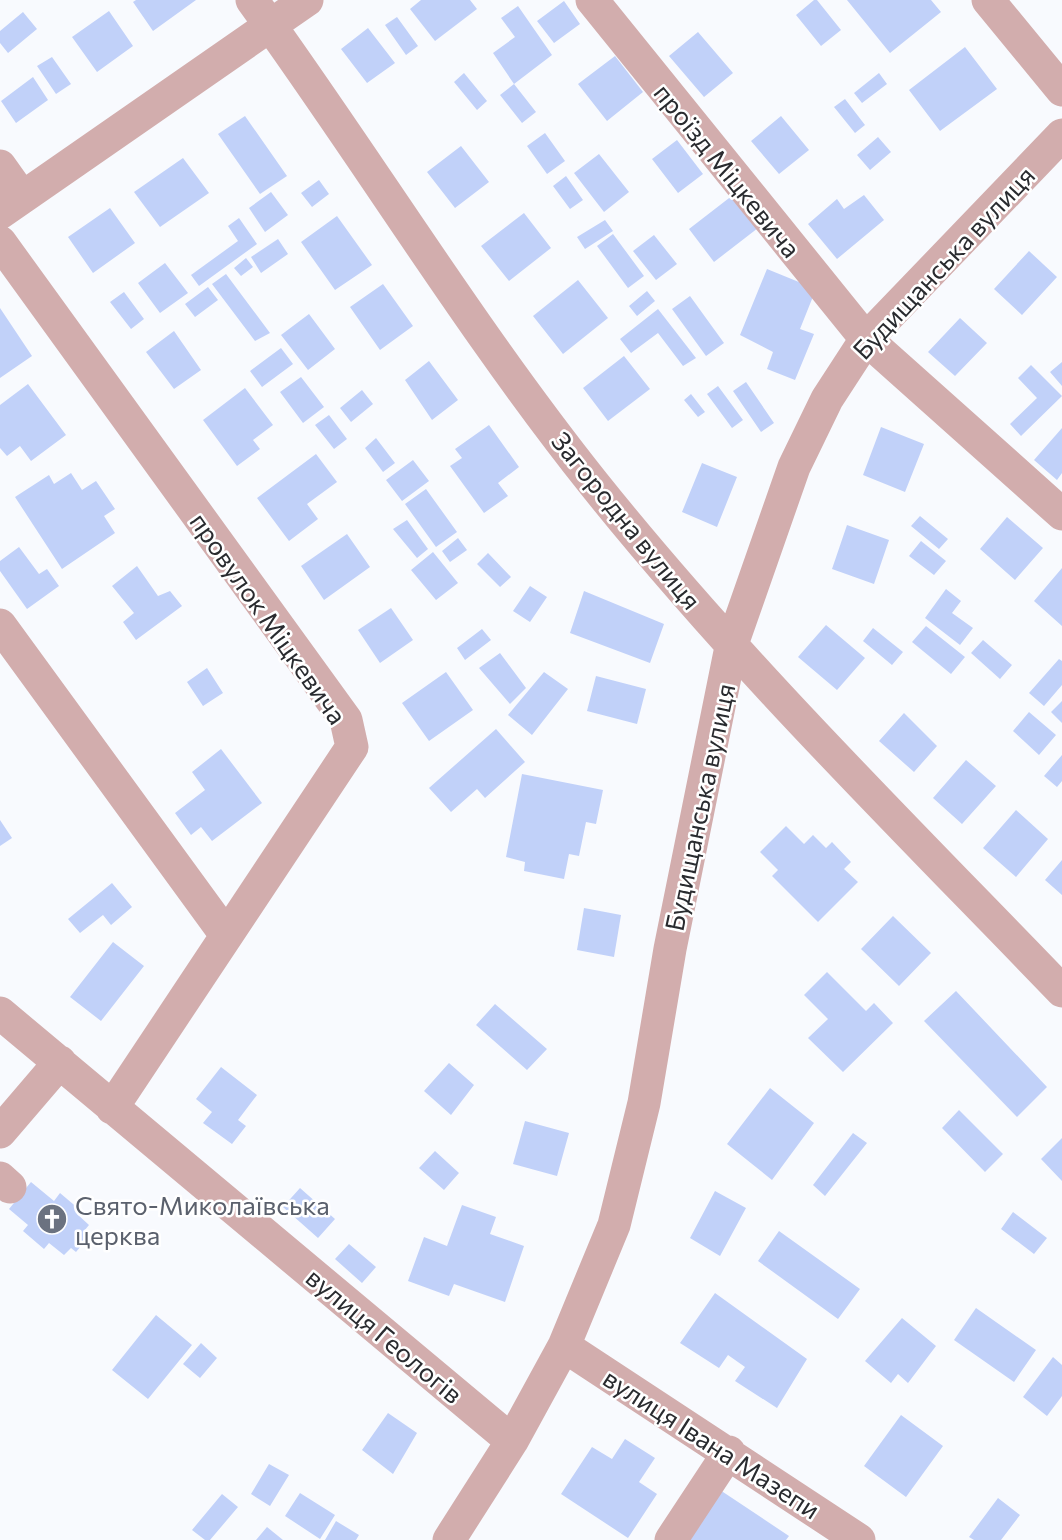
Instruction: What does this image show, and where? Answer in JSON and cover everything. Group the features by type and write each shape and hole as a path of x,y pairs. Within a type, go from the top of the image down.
{"street":[{"path":"0,166 11,205 261,13 307,0"},
{"name":"проїзд Міцкевича","path":"592,0 866,339 1062,514"},
{"path":"988,0 1062,90"},
{"name":"Загородна вулиця","path":"261,13 500,359 594,484 732,648 1062,991"},
{"name":"Будищанська вулиця","path":"449,1540 512,1441 564,1346 614,1225 644,1103 670,949 732,648 794,467 827,399 866,339 1062,135"},
{"name":"провулок Міцкевича","path":"0,242 346,720 352,747 112,1108"},
{"path":"0,625 226,935"},
{"name":"вулиця Геологів","path":"0,1013 512,1441"},
{"path":"0,1132 60,1062"},
{"name":"вулиця Івана Мазепи","path":"564,1346 859,1540"},
{"path":"671,1540 729,1452"}],"building":[{"path":"196,0 153,31 133,2"},
{"path":"421,0 470,0 477,9 435,41 410,9"},
{"path":"817,0 841,30 821,46 796,15"},
{"path":"847,0 931,0 941,12 890,53"},
{"path":"564,1 580,24 554,43 537,21"},
{"path":"518,6 552,55 514,84 493,53 515,37 501,18"},
{"path":"109,11 133,46 97,72 72,37"},
{"path":"23,12 37,29 8,53 0,43 0,31"},
{"path":"397,17 418,46 406,55 385,25"},
{"path":"368,28 395,63 367,83 341,49"},
{"path":"698,32 733,73 704,97 669,56"},
{"path":"965,47 997,89 940,131 909,90"},
{"path":"615,56 643,92 607,121 578,84"},
{"path":"52,57 71,84 56,94 37,66"},
{"path":"464,73 487,101 477,110 454,82"},
{"path":"879,73 887,84 862,103 854,93"},
{"path":"33,77 48,100 16,123 1,101"},
{"path":"514,84 536,112 522,123 500,95"},
{"path":"845,99 865,125 855,133 834,107"},
{"path":"245,116 287,176 260,194 218,134"},
{"path":"781,116 809,150 779,174 751,141"},
{"path":"545,133 565,161 547,174 527,146"},
{"path":"878,137 891,152 870,170 857,155"},
{"path":"677,140 703,174 678,193 652,159"},
{"path":"461,146 489,182 455,208 427,172"},
{"path":"599,154 629,192 604,212 574,173"},
{"path":"183,158 209,193 160,227 134,192"},
{"path":"566,176 583,200 570,209 553,186"},
{"path":"319,180 329,194 312,207 301,193"},
{"path":"271,192 288,215 265,232 249,208"},
{"path":"733,195 758,228 714,262 689,229"},
{"path":"864,195 884,220 837,259 808,224 837,199 844,209"},
{"path":"110,208 135,243 93,273 68,237"},
{"path":"524,213 551,248 509,281 481,246"},
{"path":"337,216 372,265 335,290 301,242"},
{"path":"239,218 257,244 199,286 191,275 238,241 228,226"},
{"path":"605,220 613,231 585,249 577,237"},
{"path":"613,234 644,276 628,288 597,246"},
{"path":"654,235 677,264 656,280 633,251"},
{"path":"278,239 288,254 261,273 251,257"},
{"path":"1029,251 1057,277 1022,315 994,289"},
{"path":"246,258 253,267 241,276 234,268"},
{"path":"165,263 188,293 160,313 138,283"},
{"path":"767,269 816,289 800,329 814,334 795,380 767,369 773,352 740,335"},
{"path":"226,274 270,333 255,341 212,284"},
{"path":"578,280 608,318 563,354 533,316"},
{"path":"383,284 413,326 380,350 350,307"},
{"path":"208,287 218,300 195,317 185,304"},
{"path":"647,291 655,301 637,316 629,306"},
{"path":"124,292 144,319 131,329 110,302"},
{"path":"690,296 724,343 706,356 672,309"},
{"path":"0,308 32,356 0,378"},
{"path":"658,309 696,358 683,366 658,333 631,353 620,339"},
{"path":"309,314 335,349 308,370 281,335"},
{"path":"960,318 987,343 955,376 928,352"},
{"path":"174,331 201,370 174,389 146,352"},
{"path":"281,348 293,364 262,387 250,371"},
{"path":"624,356 650,389 608,421 583,388"},
{"path":"429,361 458,400 432,420 405,380"},
{"path":"1062,362 1062,386 1050,372"},
{"path":"1031,365 1062,396 1021,436 1010,424 1037,398 1018,378"},
{"path":"301,377 324,407 303,423 280,392"},
{"path":"746,382 774,423 761,432 733,391"},
{"path":"28,384 66,435 31,461 20,446 7,456 0,448 0,405"},
{"path":"718,386 743,420 732,428 707,394"},
{"path":"245,388 273,425 253,440 260,449 237,466 203,420"},
{"path":"362,390 373,404 351,422 340,408"},
{"path":"691,394 705,412 698,417 684,400"},
{"path":"329,415 347,439 334,449 315,425"},
{"path":"489,425 519,467 498,483 508,496 484,513 450,466 462,458 455,449"},
{"path":"881,427 924,444 905,492 863,475"},
{"path":"1062,428 1062,473 1057,480 1034,460"},
{"path":"376,438 395,463 383,472 365,448"},
{"path":"316,454 337,482 307,504 318,519 289,541 257,498"},
{"path":"413,460 429,481 402,501 386,480"},
{"path":"702,463 737,477 717,527 682,512"},
{"path":"71,473 82,490 96,481 115,509 104,516 115,533 62,569 15,497 49,475 54,484"},
{"path":"426,489 457,532 436,547 405,504"},
{"path":"920,516 948,539 939,549 911,526"},
{"path":"1007,517 1043,548 1015,580 980,549"},
{"path":"407,520 428,549 417,558 393,529"},
{"path":"847,525 889,540 874,584 832,569"},
{"path":"347,534 370,567 324,600 301,566"},
{"path":"458,538 467,550 450,562 442,551"},
{"path":"921,541 946,561 934,575 909,556"},
{"path":"19,547 39,574 47,569 59,586 27,609 0,571 0,561"},
{"path":"433,552 458,583 436,600 411,570"},
{"path":"488,553 511,577 500,587 477,564"},
{"path":"137,566 158,596 170,591 182,606 136,640 123,622 134,613 112,586"},
{"path":"1062,568 1062,626 1034,601"},
{"path":"530,586 547,597 530,622 513,611"},
{"path":"946,589 961,601 952,613 973,628 960,645 925,618"},
{"path":"584,591 664,624 650,663 570,633"},
{"path":"391,608 413,640 380,663 358,630"},
{"path":"826,625 865,658 837,690 798,657"},
{"path":"926,626 965,657 951,674 912,642"},
{"path":"873,628 903,652 892,665 863,641"},
{"path":"482,629 491,640 465,660 457,648"},
{"path":"983,640 1012,665 1000,679 971,653"},
{"path":"500,653 526,688 510,704 479,668"},
{"path":"1059,659 1062,661 1062,685 1044,706 1029,693"},
{"path":"207,668 223,693 203,706 187,682"},
{"path":"446,672 473,710 429,741 402,703"},
{"path":"544,672 568,689 532,735 508,715"},
{"path":"596,676 646,689 637,724 587,711"},
{"path":"1062,701 1062,723 1051,712"},
{"path":"1029,712 1056,735 1039,755 1013,731"},
{"path":"904,713 937,746 914,772 879,741"},
{"path":"496,729 525,762 485,798 477,789 451,812 429,788"},
{"path":"221,749 262,803 212,841 201,827 191,835 175,813 205,790 192,772"},
{"path":"1062,755 1062,781 1057,787 1044,776"},
{"path":"966,760 996,786 962,824 933,798"},
{"path":"522,774 603,790 596,824 586,822 579,856 569,854 564,879 524,871 525,862 506,857"},
{"path":"1016,810 1048,839 1016,877 983,848"},
{"path":"0,820 12,838 0,846"},
{"path":"786,826 804,844 813,835 826,848 832,842 851,862 844,869 858,882 818,922 772,876 778,870 760,852"},
{"path":"1062,860 1062,895 1045,880"},
{"path":"112,883 132,907 111,925 103,915 80,933 68,919"},
{"path":"584,908 621,915 614,957 577,950"},
{"path":"893,916 931,953 899,986 861,949"},
{"path":"113,942 144,966 101,1021 70,997"},
{"path":"827,972 866,1011 874,1003 893,1023 843,1072 808,1038 828,1019 804,995"},
{"path":"956,991 1047,1087 1017,1117 924,1021"},
{"path":"495,1004 547,1049 527,1070 476,1025"},
{"path":"449,1063 474,1085 451,1115 424,1091"},
{"path":"221,1067 257,1095 238,1120 246,1126 232,1144 203,1123 212,1112 196,1099"},
{"path":"770,1088 814,1123 772,1180 727,1144"},
{"path":"959,1110 1003,1154 985,1172 942,1128"},
{"path":"525,1121 569,1133 557,1176 513,1164"},
{"path":"853,1133 867,1143 825,1196 813,1185"},
{"path":"1062,1138 1062,1181 1041,1159"},
{"path":"435,1151 459,1173 444,1190 419,1168"},
{"name":"Свято-Миколаївська церква","path":"31,1182 54,1201 60,1193 80,1210 77,1214 89,1225 84,1231 90,1235 76,1252 71,1248 64,1255 49,1243 44,1249 23,1231 28,1225 9,1209"},
{"path":"300,1188 335,1219 318,1238 283,1207"},
{"path":"715,1191 746,1208 720,1256 690,1238"},
{"path":"462,1205 496,1217 490,1234 524,1246 505,1302 454,1284 449,1296 408,1281 424,1237 447,1246"},
{"path":"1013,1212 1047,1238 1034,1254 1001,1229"},
{"path":"779,1231 860,1289 838,1319 758,1261"},
{"path":"349,1244 376,1267 362,1283 335,1259"},
{"path":"715,1293 807,1359 777,1408 735,1381 745,1367 728,1355 719,1368 680,1343"},
{"path":"976,1308 1036,1350 1014,1382 954,1340"},
{"path":"156,1315 192,1345 148,1399 112,1370"},
{"path":"902,1318 936,1346 908,1383 898,1374 891,1383 865,1361"},
{"path":"201,1343 217,1358 200,1378 183,1364"},
{"path":"1053,1357 1062,1365 1062,1396 1047,1416 1023,1397"},
{"path":"388,1413 417,1433 393,1474 362,1450"},
{"path":"901,1415 943,1446 906,1497 864,1466"},
{"path":"625,1439 655,1458 639,1482 657,1494 628,1538 561,1494 592,1447 612,1459"},
{"path":"269,1464 289,1475 270,1506 251,1494"},
{"path":"720,1490 789,1536 786,1540 687,1540"},
{"path":"300,1493 335,1515 320,1539 285,1516"},
{"path":"222,1494 238,1507 210,1540 205,1540 192,1530"},
{"path":"998,1498 1020,1515 1001,1540 974,1540 969,1537"},
{"path":"336,1521 359,1535 356,1540 325,1540"},
{"path":"267,1527 283,1540 256,1540"}],"place":[{"name":"Свято-Миколаївська церква","path":"52,1219"}]}
